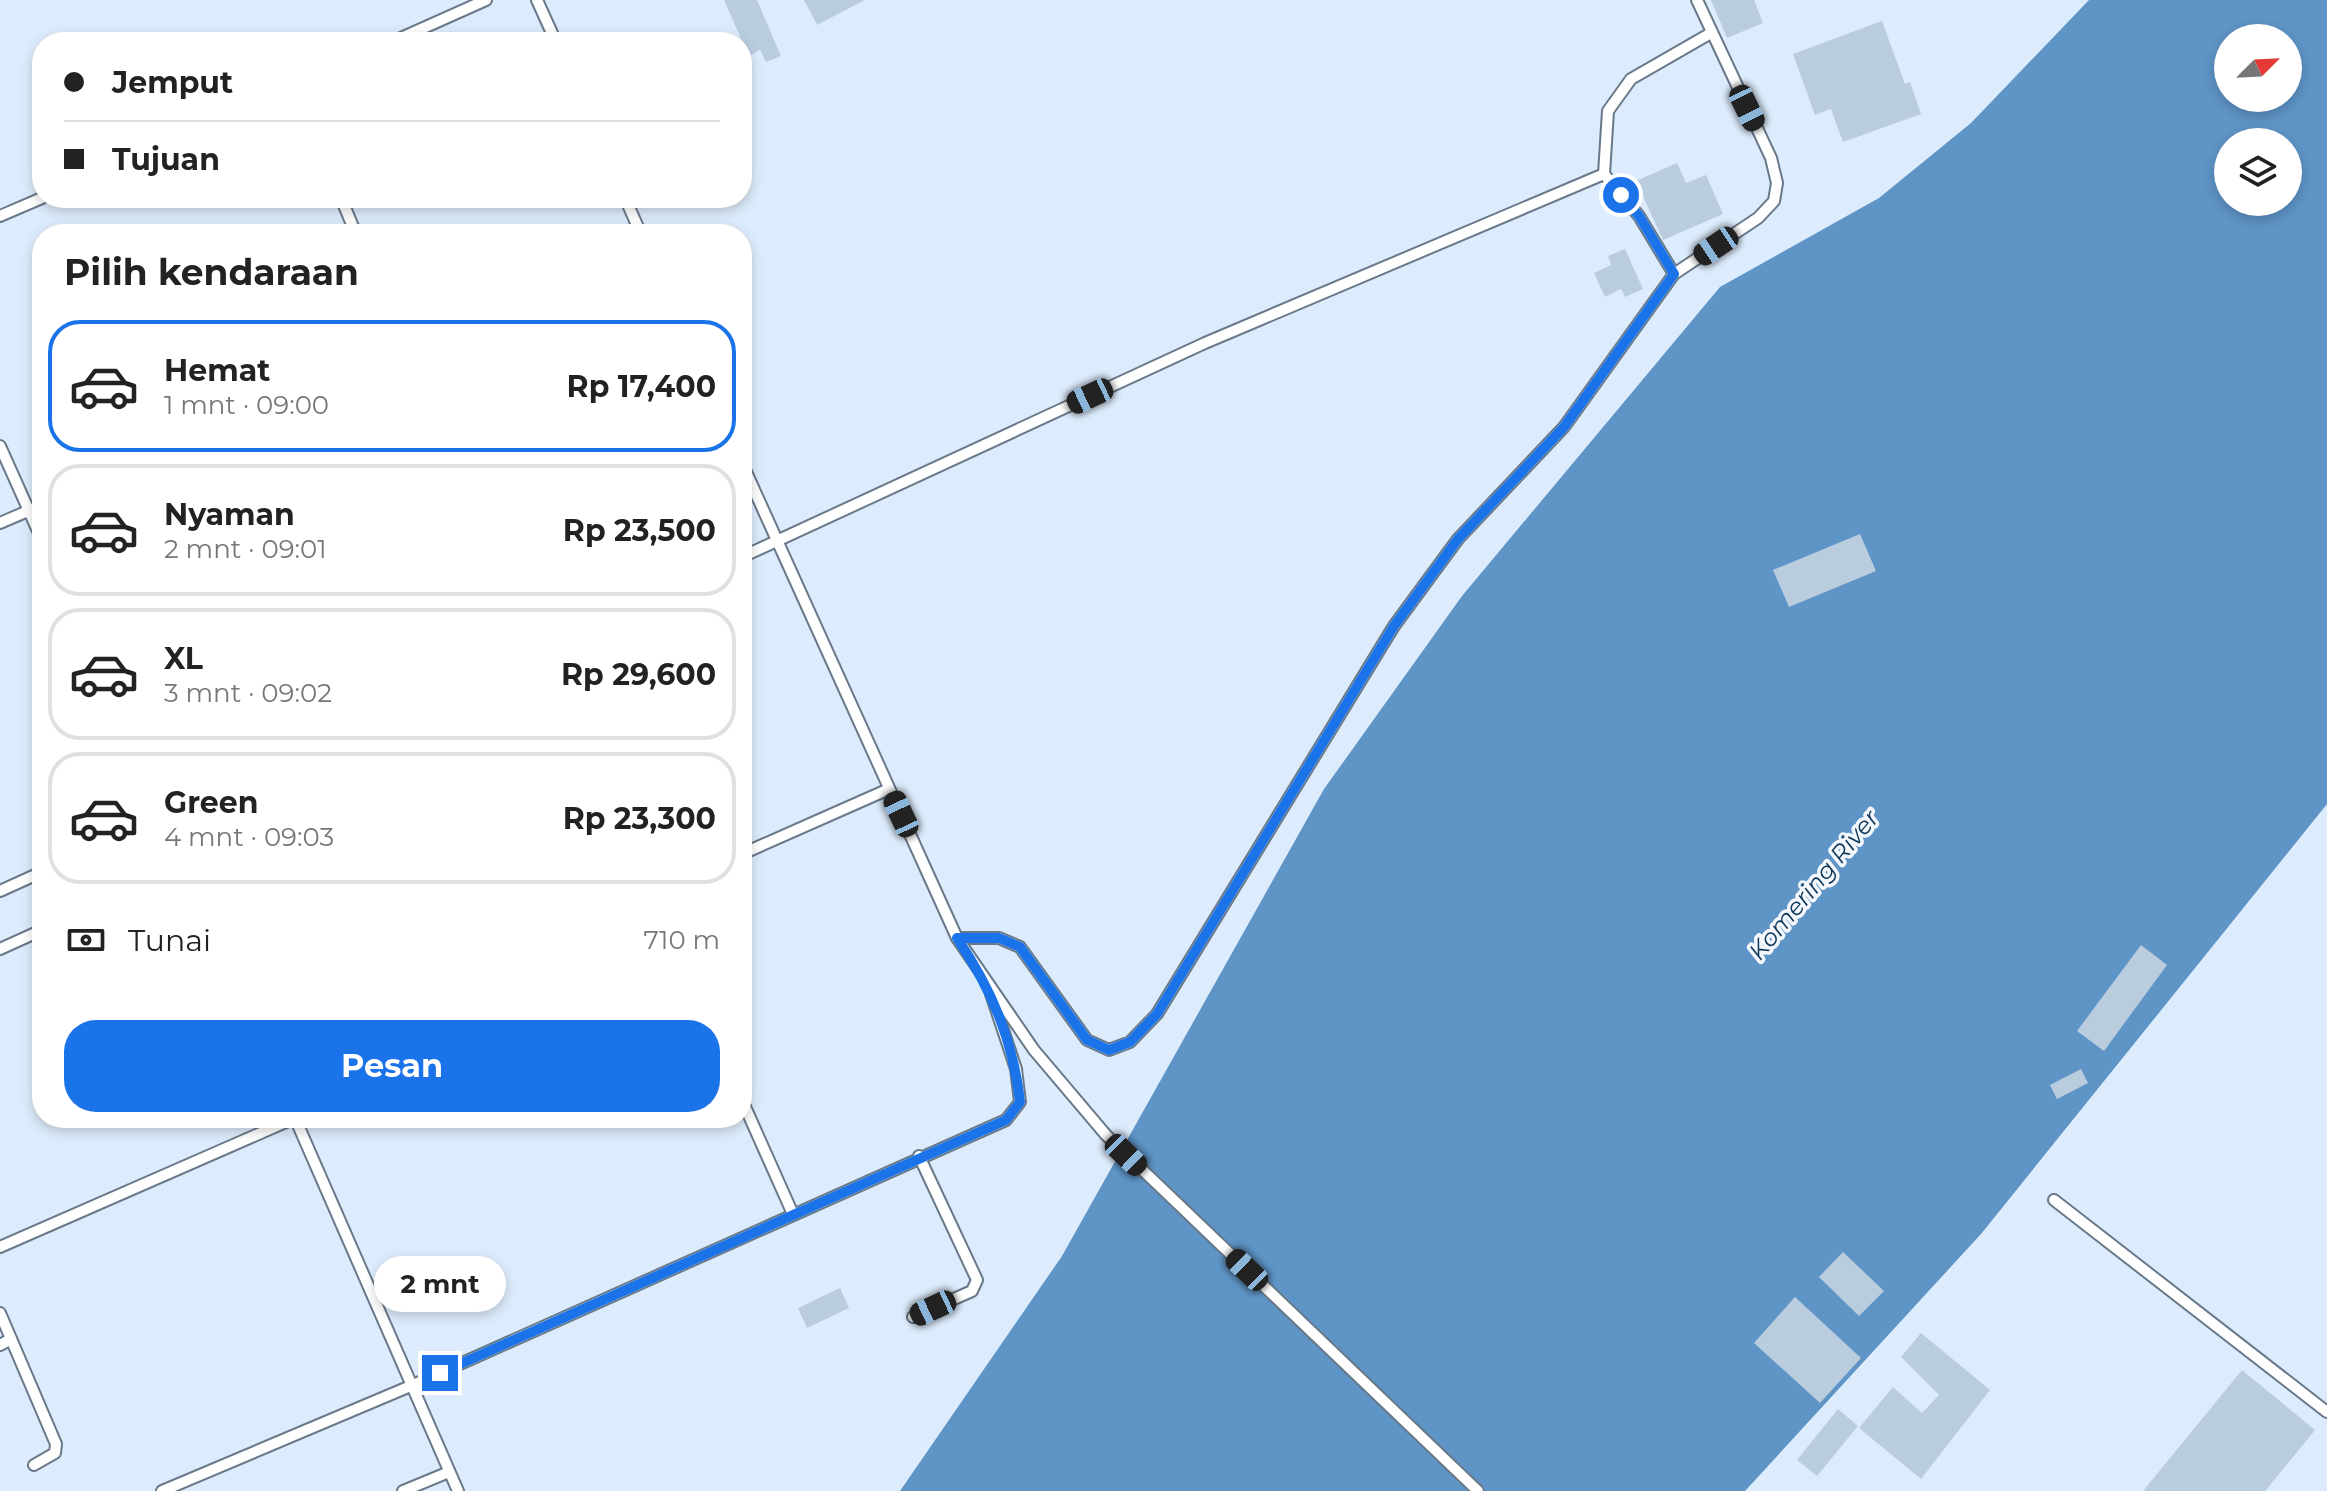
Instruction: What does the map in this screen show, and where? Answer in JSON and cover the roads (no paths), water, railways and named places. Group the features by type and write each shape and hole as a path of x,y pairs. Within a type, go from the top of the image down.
{"lane":[{"path":"414,32 486,0"},
{"path":"537,0 551,32"},
{"path":"957,938 999,938 1020,947 1087,1040 1109,1050 1130,1042 1157,1014 1394,626 1458,539 1564,427 1674,274 1758,218 1774,201 1777,183 1771,158 1697,0"},
{"path":"1674,274 1639,216 1604,174 1608,111 1631,79 1711,33"},
{"path":"752,552 1205,343 1604,174"},
{"path":"0,216 32,202"},
{"path":"0,446 32,516"},
{"path":"752,486 957,938 1034,1050 1106,1135 1478,1491"},
{"path":"0,523 30,511"},
{"path":"752,850 889,789"},
{"path":"0,891 32,877"},
{"path":"0,949 32,935"},
{"path":"162,1491 413,1385 792,1212 1006,1120 1020,1102 1016,1069 986,982"},
{"path":"752,1122 792,1212"},
{"path":"0,1247 272,1128"},
{"path":"299,1128 458,1491"},
{"path":"913,1317 972,1291 977,1280 919,1156"},
{"path":"2054,1200 2327,1412"},
{"path":"0,1313 56,1444 55,1453 34,1465"},
{"path":"0,1345 11,1339"},
{"path":"403,1491 449,1472"}],"water":[{"name":"Komering River","path":"2089,0 2327,0 2327,804 1981,1234 1745,1491 900,1491 1062,1256 1324,789 1462,596 1720,287 1879,198 1971,123"}]}
